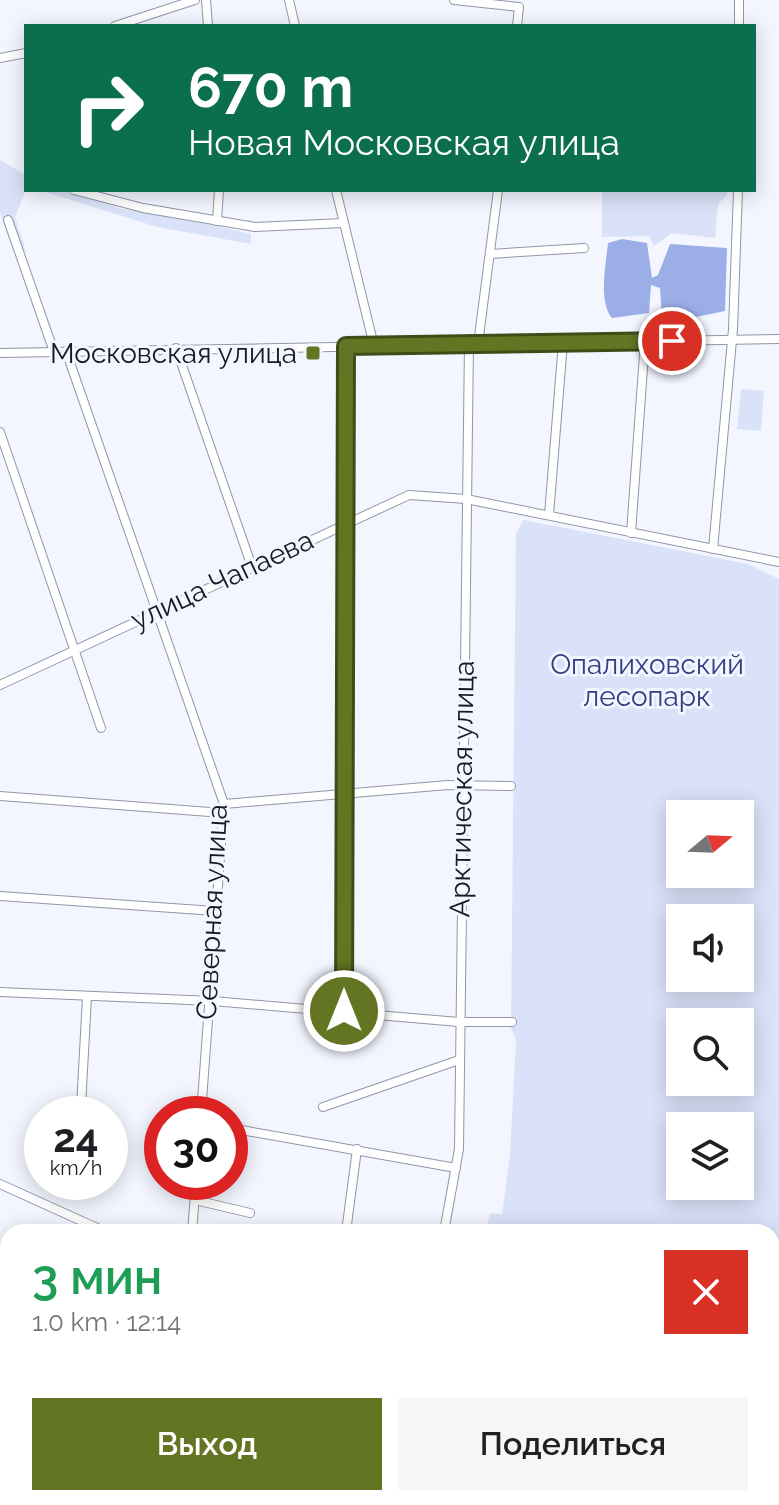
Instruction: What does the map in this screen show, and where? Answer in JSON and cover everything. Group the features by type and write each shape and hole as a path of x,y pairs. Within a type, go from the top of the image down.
{"street":[{"path":"121,24 195,0"},
{"path":"206,0 208,24"},
{"path":"289,0 295,24"},
{"path":"454,0 519,7 517,24"},
{"path":"739,0 739,24"},
{"path":"0,58 24,53"},
{"path":"83,192 255,227 344,223"},
{"path":"217,221 219,192"},
{"path":"336,192 374,346"},
{"name":"Арктическая улица","path":"446,1224 456,1168 466,499 474,344 498,192"},
{"path":"713,549 730,340 738,192"},
{"path":"8,220 54,352"},
{"path":"490,254 584,248"},
{"path":"0,353 779,339"},
{"path":"631,533 645,341"},
{"path":"549,515 563,342"},
{"path":"344,1011 346,346"},
{"path":"176,348 252,567"},
{"name":"Северная улица","path":"66,351 223,808 202,1096"},
{"path":"0,432 101,728"},
{"name":"улица Чапаева","path":"0,685 409,495 466,499 779,562"},
{"path":"0,796 223,808 345,794 463,785 511,786"},
{"path":"0,896 215,911"},
{"path":"0,992 208,1001 459,1022 512,1022"},
{"path":"82,1096 87,997"},
{"path":"323,1107 459,1060"},
{"path":"248,1131 456,1168"},
{"path":"347,1224 357,1149"},
{"path":"0,1184 88,1224"},
{"path":"193,1224 195,1200 250,1213"}],"green space":[{"path":"0,160 24,174 25,192 15,217 26,251 15,255 0,213"},
{"path":"45,192 84,192 93,199 122,209 153,211 251,234 251,244 157,227"},
{"path":"602,192 727,192 718,204 715,238 672,233 654,246 649,236 602,237"},
{"path":"741,389 764,391 761,431 737,429"},
{"name":"Опалиховский лесопарк","path":"524,520 748,564 779,579 779,1224 487,1224 490,1213 502,1214 510,1155 516,1040 511,1028 516,533"}],"water":[{"path":"622,239 647,243 652,278 658,275 670,244 727,248 725,311 696,317 662,317 660,288 651,285 649,313 612,318 604,293 608,243"}],"place":[{"name":"Московская улица","path":"313,353"}],"route":[{"path":"344,1011 346,346 672,341"}]}
